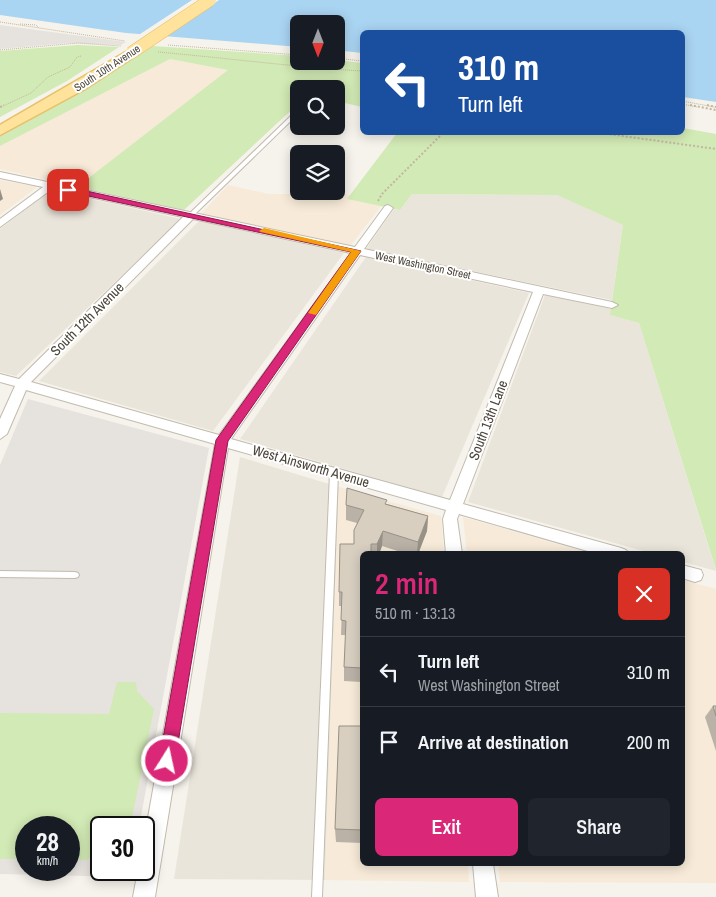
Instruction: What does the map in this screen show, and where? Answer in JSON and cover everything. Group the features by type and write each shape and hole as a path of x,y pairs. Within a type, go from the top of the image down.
{"main road":[{"name":"South 10th Avenue","path":"0,131 80,86 126,50 200,0"},
{"name":"South 10th Avenue","path":"0,122 52,94 210,0"}],"street":[{"name":"West Washington Street","path":"0,176 612,305"},
{"path":"0,224 50,186"},
{"path":"144,897 222,440 388,208"},
{"name":"South 12th Avenue","path":"0,434 22,384 191,215"},
{"name":"South 13th Lane","path":"454,551 450,519 538,290"},
{"name":"West Ainsworth Avenue","path":"0,378 610,551"},
{"path":"483,866 487,897"}],"lane":[{"path":"191,215 290,119"},
{"path":"317,897 334,473"},
{"path":"0,574 75,575"}],"path":[{"path":"16,25 32,24 39,28"},
{"path":"0,50 78,43 126,50"},
{"path":"158,52 264,61 308,68 360,71"},
{"path":"0,107 31,93 48,77 70,67 76,57 81,56"},
{"path":"345,59 360,61"},
{"path":"685,103 716,108"},
{"path":"388,208 377,204 382,194 441,135"},
{"path":"614,135 716,150"}],"shaded area":[{"path":"0,25 126,42 121,45 68,43 0,49"},
{"path":"170,59 229,70 77,187 0,169 0,146"},
{"path":"0,180 37,187 0,215"},
{"path":"228,185 269,194 290,194 290,200 345,200 345,194 350,195 347,199 381,206 351,245 201,214"},
{"path":"51,190 181,219 16,376 0,372 0,229"},
{"path":"412,194 557,195 623,225 612,300 366,249 394,209 400,210"},
{"path":"199,221 344,253 213,431 39,381"},
{"path":"366,257 529,293 442,497 240,439"},
{"path":"545,295 611,309 611,315 639,323 716,571 685,563 685,551 643,551 468,502"},
{"path":"28,399 209,448 141,816 90,816 90,876 80,876 80,816 15,816 15,874 0,874 0,465"},
{"path":"240,457 339,487 325,880 174,879"},
{"path":"339,487 441,516 444,551 360,551 360,866 468,866 469,882 325,880"},
{"path":"463,517 582,551 467,551"},
{"path":"685,581 716,589 716,883 500,882 498,866 685,866"}],"green space":[{"path":"78,45 119,47 67,81 0,117 0,51"},
{"path":"153,46 290,55 290,70 345,70 345,61 360,63 360,107 345,103 345,80 290,80 290,111 184,210 77,187 228,70 170,59 0,146 0,136 94,83"},
{"path":"685,128 716,134 716,570 639,323 610,315 623,225 557,195 412,194 400,210 347,199 395,135 685,135"},
{"path":"117,682 136,682 137,691 154,709 132,816 90,816 90,858 80,860 80,816 15,816 15,859 0,859 0,713 109,714"}],"water":[{"path":"0,0 716,0 716,102 685,97 685,30 360,30 360,53 345,51 345,15 290,15 290,46 126,33 0,15"}],"pier":[{"path":"192,0 219,0 162,39 137,36"}],"building":[{"path":"347,488 387,500 385,504 428,516 418,542 383,531 377,544 371,544 371,551 360,551 360,668 344,667 346,621 341,620 342,592 339,592 340,544 354,544 354,530 364,510 346,505"},
{"path":"339,726 360,726 360,830 335,829"}],"slow traffic":[{"path":"264,231 357,251 313,313"}],"route":[{"path":"68,190 357,251 222,440 167,761"}]}
